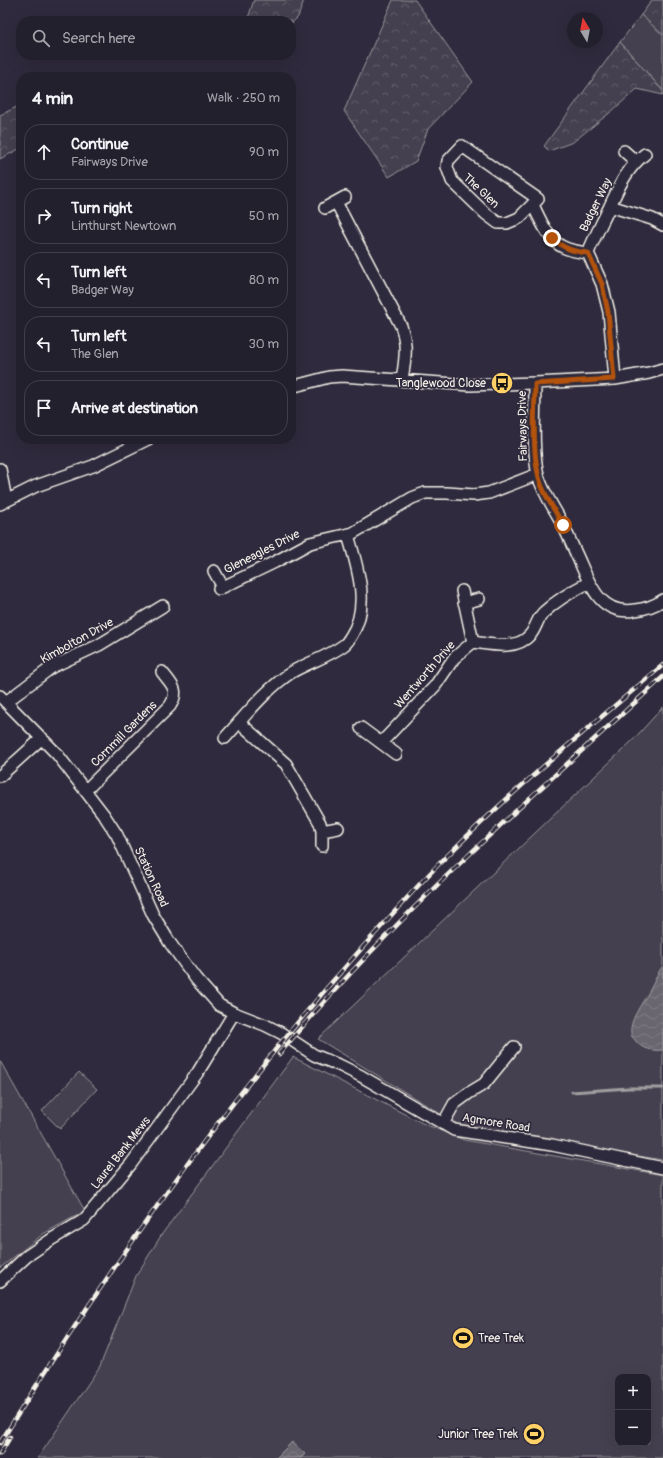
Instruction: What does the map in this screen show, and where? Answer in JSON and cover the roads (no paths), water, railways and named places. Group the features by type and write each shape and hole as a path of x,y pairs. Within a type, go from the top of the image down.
{"street":[{"name":"The Glen","path":"462,146 538,200 533,206 519,218 507,223 498,223 486,214 452,181 447,167 448,161 451,156 462,146"},
{"path":"624,151 635,161"},
{"name":"Badger Way","path":"588,253 628,171 635,161 645,154"},
{"path":"325,208 340,200 401,326 406,352 402,380"},
{"name":"The Glen","path":"533,206 549,233 562,246 573,251 588,253"},
{"path":"610,206 652,219 663,225"},
{"path":"588,253 602,284 607,305 614,379"},
{"path":"296,386 328,377 342,376 470,385 535,384 614,379 650,373 663,369"},
{"name":"Fairways Drive","path":"535,384 535,459 538,474 542,486 563,525 588,583 600,600 612,608 630,611 647,608 663,600"},
{"path":"0,470 3,502 36,486 93,466 138,444"},
{"name":"Gleneagles Drive","path":"214,571 221,588 276,562 310,543 348,535 412,498 426,494 447,493 474,495 489,493 538,474"},
{"path":"225,738 267,692 293,672 329,655 345,644 354,631 360,610 361,598 358,569 348,535"},
{"name":"Wentworth Drive","path":"381,743 435,686 454,658 473,642 508,645 521,642 530,635 537,620 544,612 578,588 588,583"},
{"name":"Wentworth Drive","path":"462,591 473,642"},
{"path":"464,603 479,600"},
{"name":"Kimbolton Drive","path":"3,699 52,667 99,645 163,606"},
{"name":"Cornmill Gardens","path":"86,790 170,706 174,699 175,688 162,672"},
{"name":"Station Road","path":"3,699 57,754 104,815 117,835 153,915 170,943 206,992 219,1005 234,1013 273,1029 297,1044"},
{"path":"239,722 286,764 320,823 322,831 322,846"},
{"path":"361,728 396,754"},
{"path":"0,776 42,738"},
{"path":"322,831 338,828"},
{"name":"Laurel Bank Mews","path":"0,1281 27,1256 84,1220 131,1164 198,1072 234,1013"},
{"name":"Agmore Road","path":"297,1044 314,1055 361,1076 454,1130 552,1145 663,1168"},
{"path":"443,1124 454,1104 469,1092 484,1084 514,1047"}],"water":[{"path":"663,966 663,1050 651,1050 644,1048 638,1043 632,1036 631,1028 632,1022 638,1010"},
{"path":"292,1442 305,1454 301,1458 276,1458"}],"waterway":[{"path":"572,1092 628,1088 663,1088"}],"railway":[{"path":"0,1443 83,1314 170,1187 263,1065 312,1006 416,888 475,828 555,757 663,665"},
{"path":"279,1054 323,1003 416,906 513,813 663,677"},
{"path":"0,1454 10,1437"}],"place":[{"name":"Tanglewood Close","path":"502,383"},
{"name":"Tree Trek","path":"463,1338"},
{"name":"Junior Tree Trek","path":"534,1434"}]}
